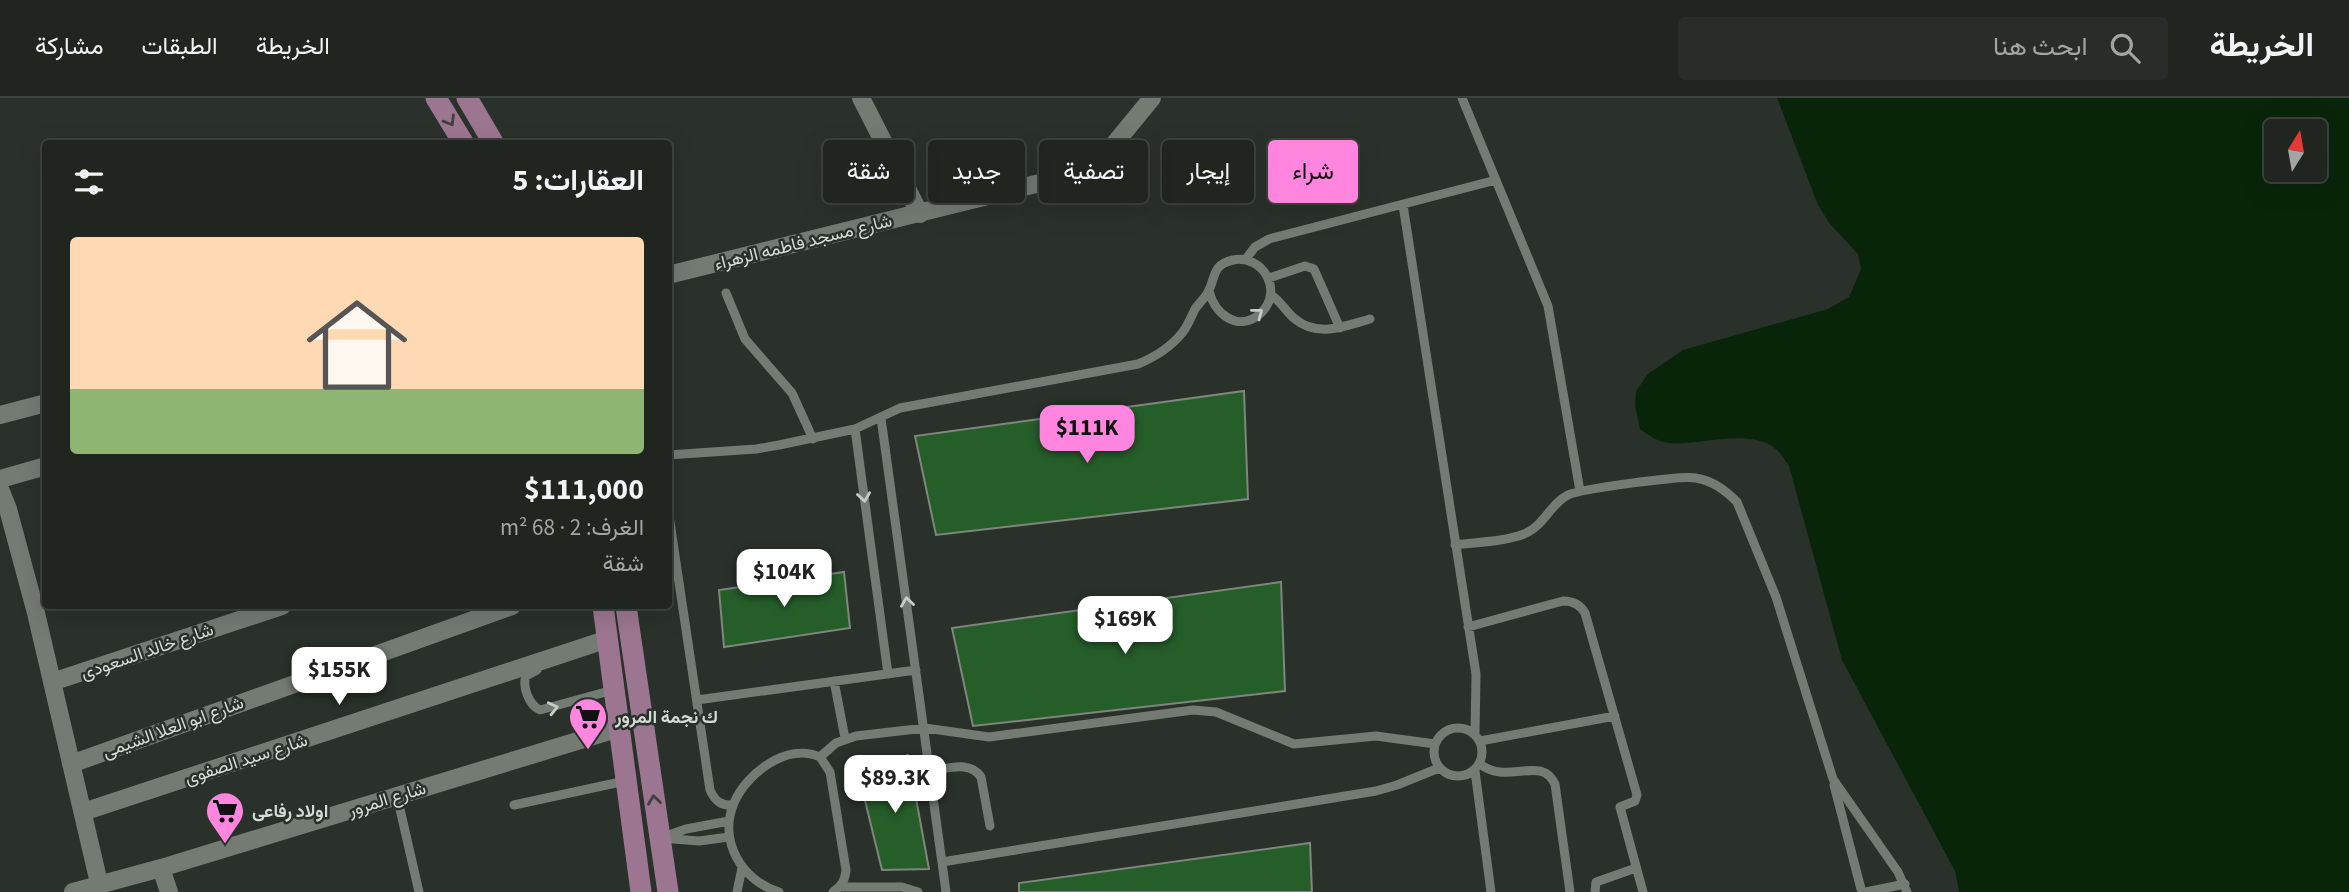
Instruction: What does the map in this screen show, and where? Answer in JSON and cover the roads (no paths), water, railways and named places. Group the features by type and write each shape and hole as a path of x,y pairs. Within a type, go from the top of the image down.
{"main road":[{"path":"436,98 462,140"},
{"path":"467,98 492,140"},
{"path":"603,609 641,892"},
{"path":"626,609 668,892"},
{"path":"635,844 659,838"}],"street":[{"path":"862,98 920,214"},
{"name":"شارع مسجد فاطمه الزهراء","path":"672,274 920,214 1060,178 1091,167 1102,159 1152,98"},
{"path":"0,415 42,404"},
{"path":"0,479 42,467"},
{"path":"0,489 8,509 52,682 99,883"},
{"name":"شارع خالد السعودى","path":"52,682 273,609"},
{"name":"شارع ابو العلا الشيمى","path":"71,764 504,609"},
{"name":"شارع سيد الصفوى","path":"83,812 609,644"},
{"name":"شارع المرور","path":"73,892 161,868 620,728"},
{"path":"161,868 169,892"}],"lane":[{"path":"1462,98 1548,306 1580,491"},
{"path":"1245,260 1255,247 1269,239 1496,180"},
{"path":"1403,205 1476,674 1478,738 1483,757 1468,775 1452,776 1439,768 1435,760 1435,744 1439,737 1453,729 1469,730 1478,738"},
{"path":"1234,260 1255,263 1269,278 1271,295 1267,306 1250,320 1227,318 1212,302 1209,291 1211,280 1224,264 1234,260"},
{"path":"1269,278 1306,266 1314,269 1340,328"},
{"path":"672,455 756,449 813,439 855,429 900,408 1138,364 1155,356 1183,332 1209,291"},
{"path":"726,293 744,339 792,393 813,439"},
{"path":"1271,295 1302,324 1326,330 1370,319"},
{"path":"881,418 946,892"},
{"path":"855,429 888,674"},
{"path":"1455,545 1512,538 1525,533 1545,519 1562,499 1580,491 1692,477 1717,485 1737,502 1780,610 1833,779 1861,889 1865,892 1906,888 1833,779"},
{"path":"672,535 710,790 718,802 733,805"},
{"path":"1468,627 1563,601 1576,603 1586,613 1637,795 1635,801 1620,807 1643,892"},
{"path":"609,644 530,672 524,686 536,709 545,711 615,690"},
{"path":"697,701 916,670"},
{"path":"834,681 845,738"},
{"path":"820,757 845,738 925,728 989,737 1205,709 1294,744 1377,736 1435,744"},
{"path":"1478,738 1615,716"},
{"path":"779,892 759,884 742,869 729,838 729,821 741,790 767,765 784,756 804,752 820,757 830,772 846,870 840,890 902,887 918,892"},
{"path":"930,771 966,766 978,772 989,826"},
{"path":"1477,767 1490,892"},
{"path":"1477,767 1502,774 1541,771 1552,778 1570,892"},
{"path":"942,862 1376,791 1439,768"},
{"path":"514,806 626,780"},
{"path":"397,796 419,892"},
{"path":"659,838 686,829 729,821"},
{"path":"659,838 686,842 729,838"},
{"path":"1595,892 1597,882 1636,868"},
{"path":"737,892 742,869"}],"place":[{"name":"ك نجمة المرور","path":"588,751"},
{"name":"اولاد رفاعى","path":"225,845"}]}
